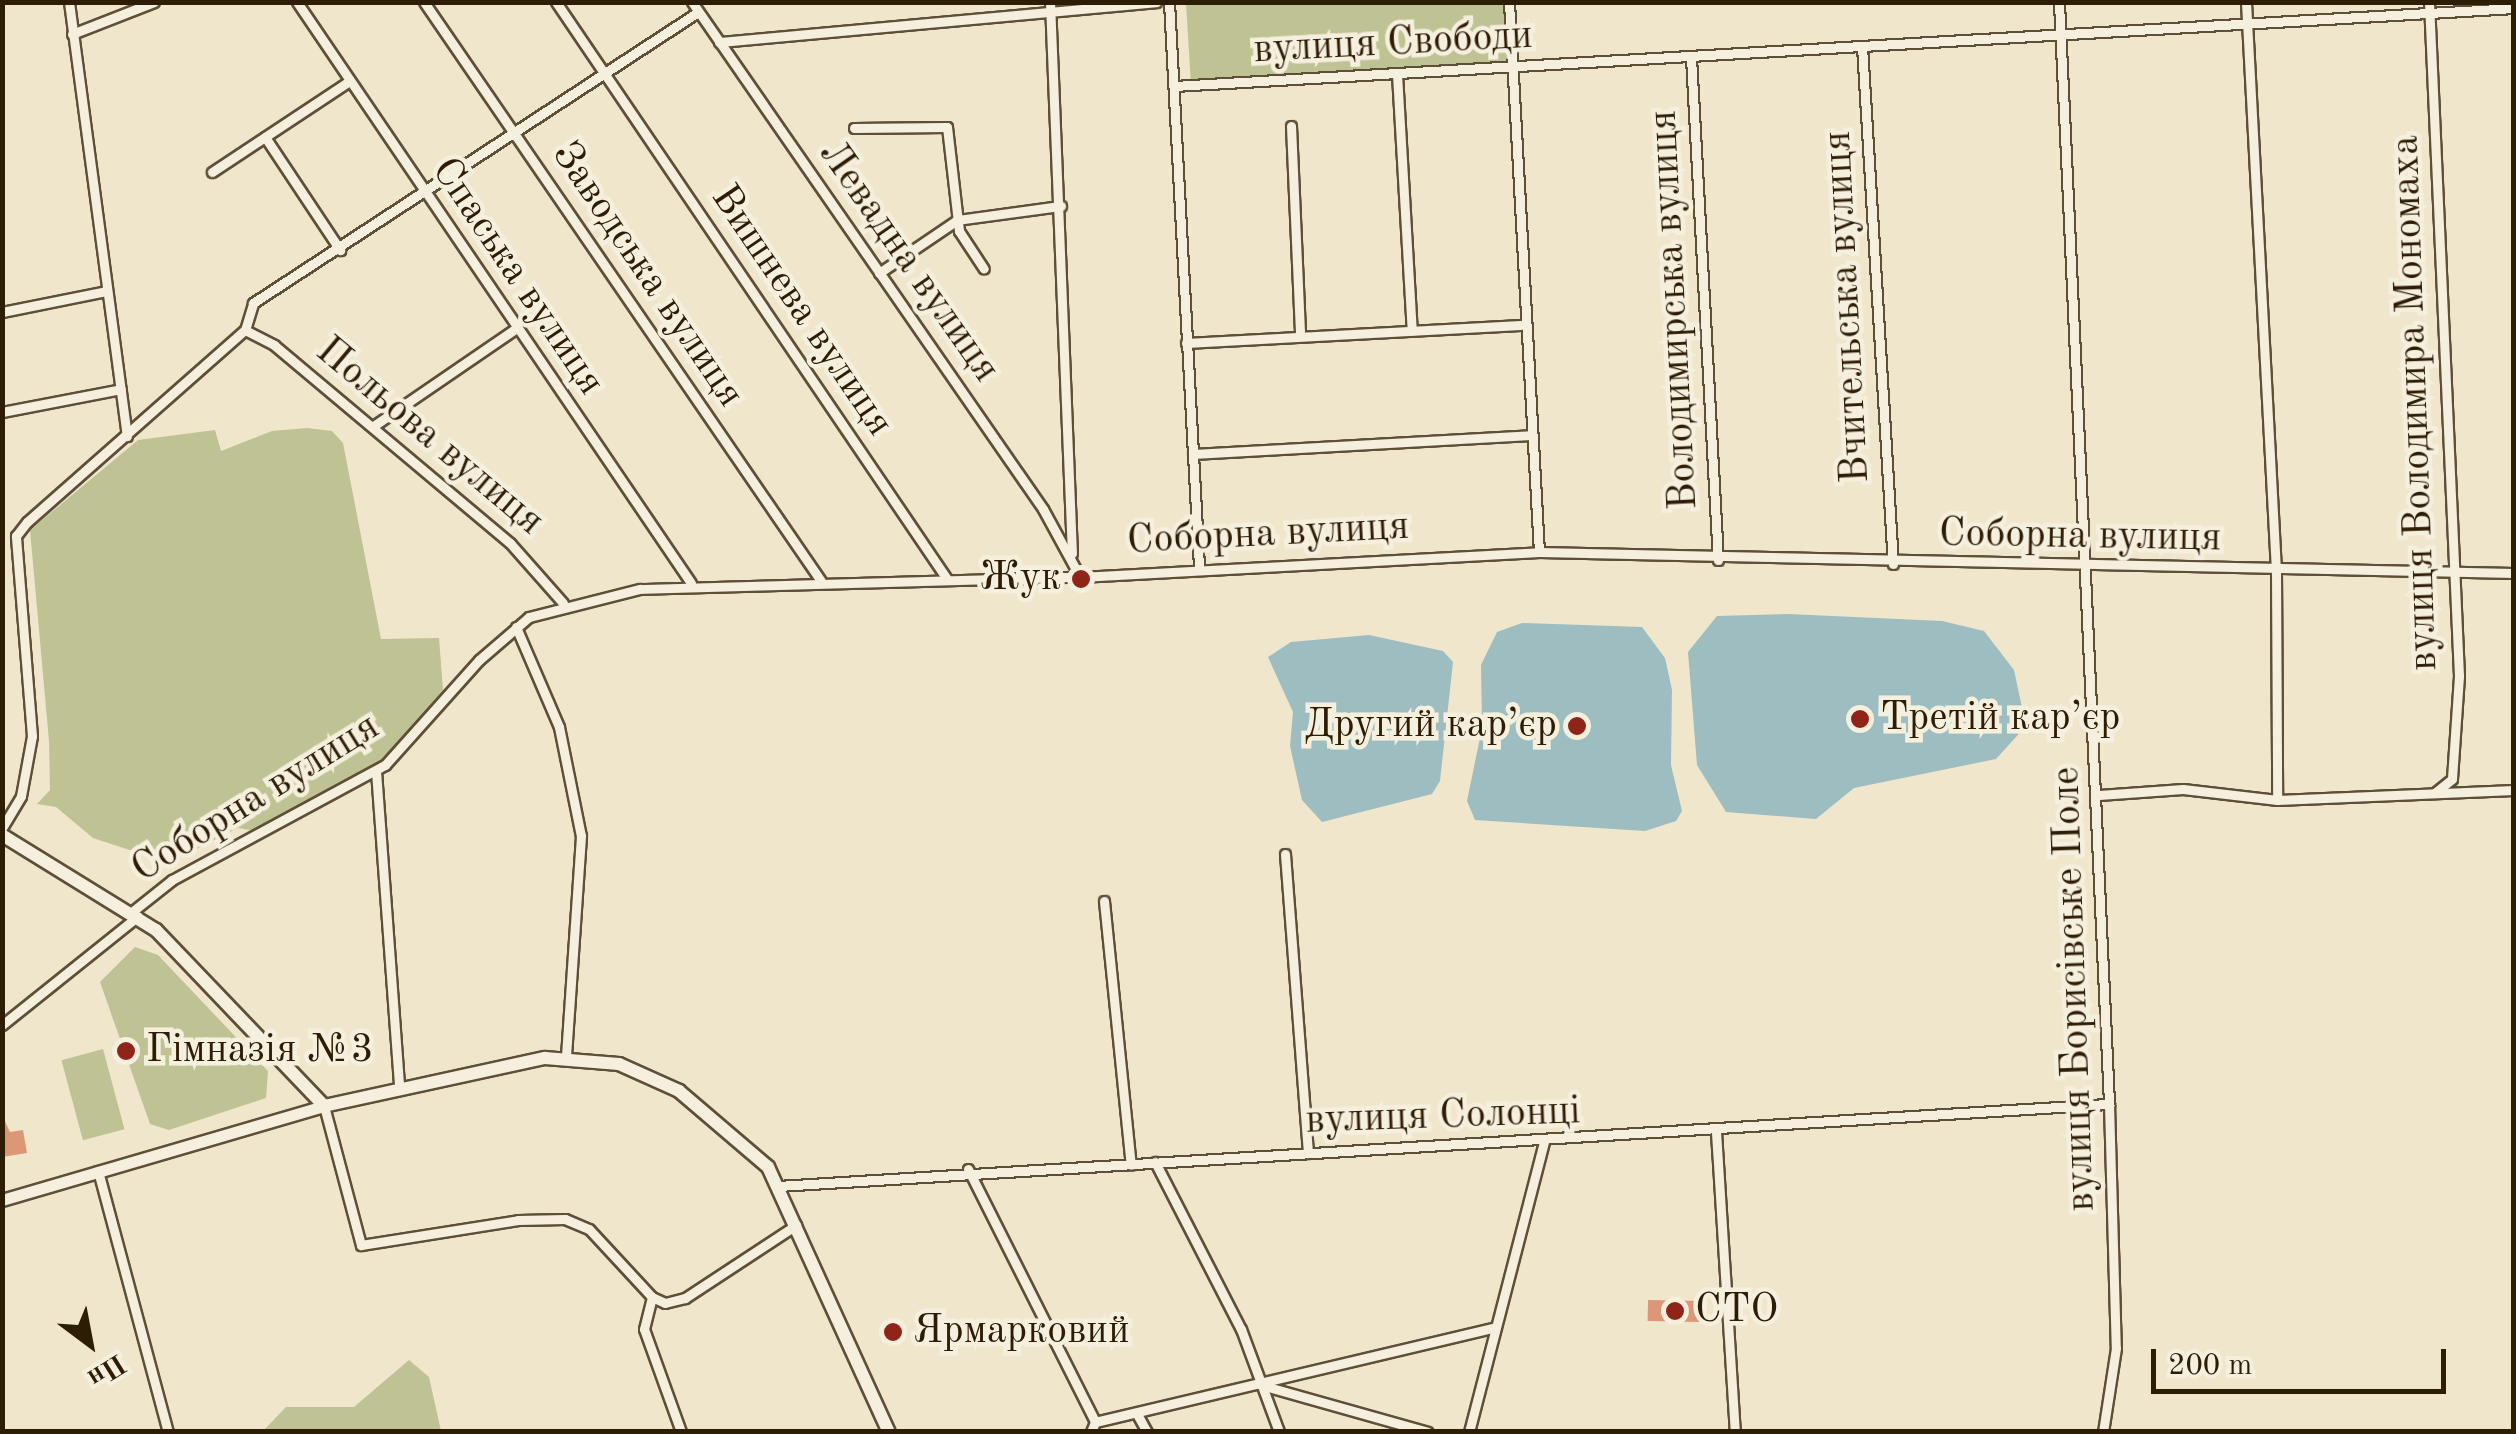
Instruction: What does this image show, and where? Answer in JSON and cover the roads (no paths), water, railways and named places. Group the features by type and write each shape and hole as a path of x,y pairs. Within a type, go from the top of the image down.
{"main road":[{"path":"2,831 136,913 324,1106 399,1085 566,1058 609,1062 663,1081 754,1149 778,1186 889,1432"}],"street":[{"path":"69,2 127,436"},
{"path":"72,34 154,2"},
{"name":"Спаська вулиця","path":"297,2 424,195 691,583"},
{"name":"Заводська вулиця","path":"424,2 821,581"},
{"name":"Вишнева вулиця","path":"556,2 947,579"},
{"path":"719,42 1050,7 1156,2"},
{"path":"1169,2 1199,566"},
{"path":"1510,2 1521,325 1539,552"},
{"name":"вулиця Борисівське Поле","path":"2058,2 2090,570 2110,1104 2116,1348 2103,1432"},
{"path":"2246,2 2276,571 2277,800"},
{"path":"2,539 16,536 245,330 254,303 606,76 695,7"},
{"name":"Левадна вулиця","path":"695,7 1072,557"},
{"path":"1050,7 1061,206 1072,557 1080,577"},
{"name":"вулиця Свободи","path":"1174,86 2248,27 2430,7 2514,8"},
{"name":"вулиця Володимира Мономаха","path":"2430,7 2451,574 2459,676 2452,778 2435,793"},
{"name":"Вчительська вулиця","path":"1862,46 1893,564"},
{"name":"Володимирська вулиця","path":"1692,57 1718,560"},
{"path":"1397,74 1412,331"},
{"path":"212,172 348,82"},
{"path":"854,128 947,126 957,220 984,269"},
{"path":"1291,126 1300,336"},
{"path":"265,137 340,250"},
{"path":"879,273 957,220 1061,206"},
{"path":"2,312 106,291"},
{"path":"1186,343 1521,325"},
{"path":"372,426 515,329"},
{"name":"Польова вулиця","path":"245,330 372,426 529,559 564,603"},
{"path":"2,412 120,389"},
{"path":"1194,454 1530,435"},
{"path":"2,831 22,796 32,724 16,536"},
{"name":"Соборна вулиця","path":"2,1025 172,880 376,770 516,626 564,603 691,583 1080,577 1199,566 1539,552 2090,570 2514,573"},
{"path":"516,626 559,727 581,836 566,1058"},
{"path":"376,770 399,1085"},
{"path":"2099,795 2183,788 2277,800 2514,790"},
{"path":"1285,854 1308,1152"},
{"path":"1104,901 1131,1165"},
{"name":"вулиця Солонці","path":"778,1186 968,1170 1131,1165 1308,1152 1716,1132 2110,1104"},
{"path":"2,1200 324,1106 361,1246 434,1229 568,1219 589,1229 652,1297 665,1304 685,1298 796,1225"},
{"path":"1716,1132 1735,1432"},
{"path":"1469,1432 1544,1141"},
{"path":"1155,1162 1241,1329 1279,1432"},
{"path":"968,1170 1093,1427 1496,1327"},
{"path":"98,1171 168,1432"},
{"path":"652,1297 644,1329 681,1432"},
{"path":"1259,1384 1396,1427 1428,1432"},
{"path":"1137,1414 1147,1432"}],"water":[{"name":"Третій кар’єр","path":"1788,614 1942,621 1984,631 2014,670 2026,726 1996,759 1854,788 1816,819 1726,812 1697,765 1688,652 1717,616"},
{"name":"Другий кар’єр","path":"1522,623 1642,627 1665,658 1672,690 1671,765 1682,811 1676,821 1645,831 1475,820 1467,801 1482,728 1481,665 1497,632"},
{"path":"1369,635 1443,651 1453,662 1440,781 1432,794 1322,822 1302,800 1290,746 1293,712 1268,657 1291,642"}],"place":[{"name":"Жук","path":"1081,579"},
{"name":"Третій кар’єр","path":"1860,719"},
{"name":"Другий кар’єр","path":"1577,726"},
{"name":"Гімназія №3","path":"126,1051"},
{"name":"СТО","path":"1675,1311"},
{"name":"Ярмарковий","path":"893,1332"}]}
